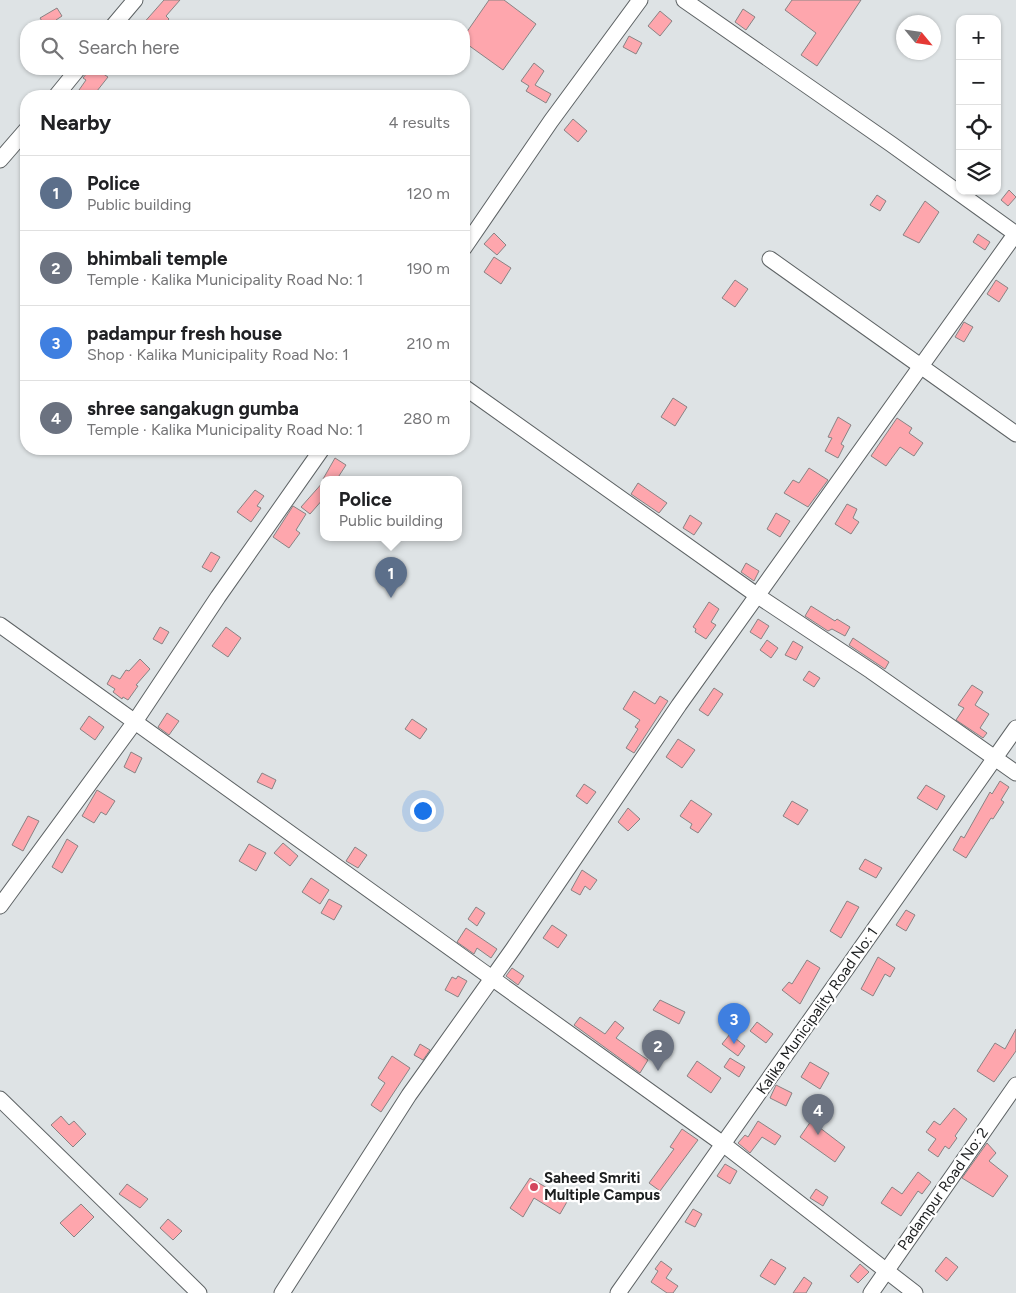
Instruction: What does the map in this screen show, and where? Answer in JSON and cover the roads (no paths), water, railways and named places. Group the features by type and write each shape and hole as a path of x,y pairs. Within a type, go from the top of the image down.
{"street":[{"path":"118,20 135,0"},
{"path":"470,239 551,121 640,0"},
{"path":"282,1293 409,1095 679,705 1016,234 891,144 684,0"},
{"path":"63,90 74,75"},
{"path":"0,160 20,137"},
{"path":"770,259 1016,434"},
{"path":"470,391 758,596 1016,773"},
{"path":"0,906 134,723 218,597 318,455"},
{"path":"0,625 134,723 492,976 724,1144 915,1293"},
{"name":"Kalika Municipality Road No: 1","path":"618,1293 1016,728"},
{"name":"Padampur Road No: 2","path":"871,1293 1016,1085"},
{"path":"0,1099 199,1293"}],"place":[{"name":"Police","path":"391,598"},
{"name":"padampur fresh house","path":"734,1044"},
{"name":"bhimbali temple","path":"658,1071"},
{"name":"shree sangakugn gumba","path":"818,1135"},
{"name":"Saheed Smriti Multiple Campus","path":"534,1187"}]}
